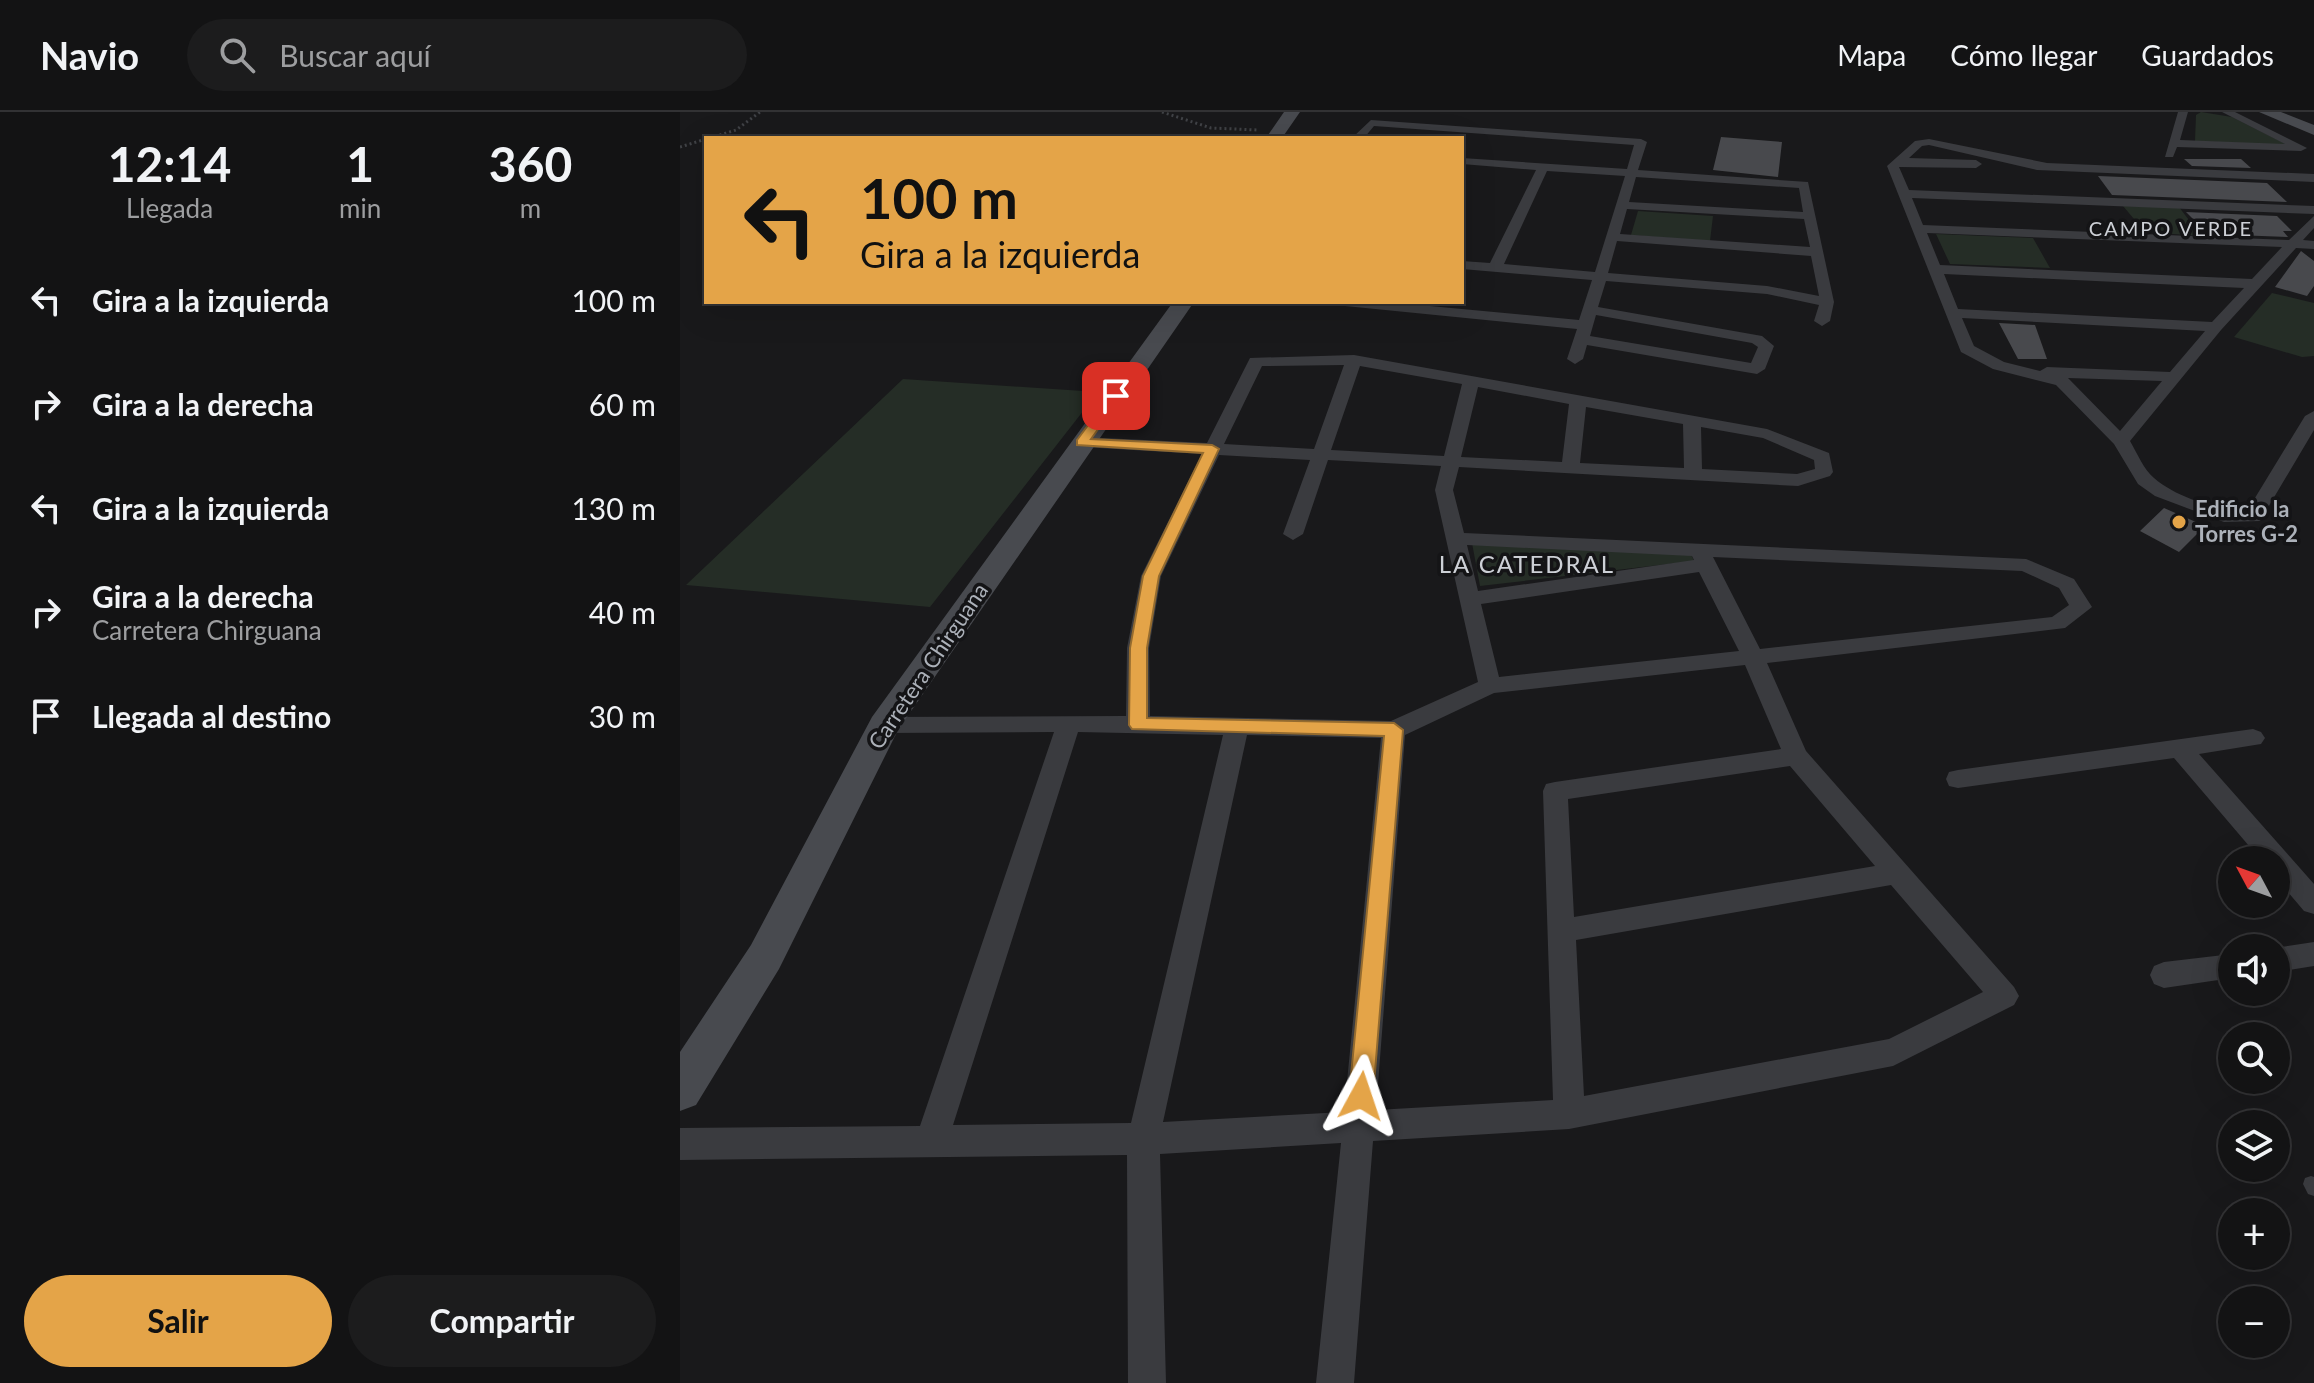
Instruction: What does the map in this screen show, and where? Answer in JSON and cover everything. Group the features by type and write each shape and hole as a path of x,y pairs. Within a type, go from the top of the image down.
{"street":[{"path":"1276,134 1292,112"},
{"path":"2164,172 2183,112"},
{"path":"2227,112 2314,154"},
{"path":"2267,112 2314,130"},
{"path":"1360,136 1371,123 1473,136 1641,142 1575,359"},
{"path":"2314,245 2292,244 2108,201 2050,167 1929,142 1919,143 1893,166 1967,349 1999,366 2062,381 2121,441 2144,480 2162,492 2224,516 2253,517 2314,416"},
{"path":"2173,143 2301,148"},
{"path":"1464,161 1804,185 1827,302 1822,321"},
{"path":"1899,161 2050,167"},
{"path":"1495,268 1543,167"},
{"path":"1919,229 2108,201 2164,172 2314,178"},
{"path":"1904,194 2314,210"},
{"path":"1622,205 1811,216"},
{"path":"2121,441 2216,327 2314,220"},
{"path":"1612,237 1818,252"},
{"path":"1464,265 1767,290 1827,302"},
{"path":"1934,269 2258,284"},
{"name":"Carretera Chirguana","path":"680,1090 765,957 884,725 1183,304"},
{"path":"1375,304 1757,339 1766,346 1757,369 1585,325"},
{"path":"1952,313 2216,327"},
{"path":"1082,442 1212,449 1321,455 1453,462 1693,474 1798,480 1824,472 1823,457 1767,434 1354,360 1256,361 1212,449 1151,576 1138,648 1138,725"},
{"path":"1293,534 1354,360"},
{"path":"2028,371 2175,377"},
{"path":"1471,381 1444,490 1490,686"},
{"path":"1570,468 1578,400"},
{"path":"1692,420 1693,474"},
{"path":"884,725 1069,723 1394,730 1490,686 2057,623 2081,607 2067,584 2026,565 1702,556 1456,539"},
{"path":"1470,599 1702,556"},
{"path":"680,1144 1143,1139 1569,1114 1893,1052 2004,996 1796,756 1753,657 1702,556"},
{"path":"931,1142 1069,723"},
{"path":"1147,1383 1143,1139 1237,727"},
{"path":"1335,1383 1394,730"},
{"path":"1958,779 2253,738"},
{"path":"2180,748 2314,903"},
{"path":"1569,1114 1555,791 1796,756"},
{"path":"1561,931 1897,873"},
{"path":"2290,958 2314,954"},
{"path":"2164,975 2218,968"}],"path":[{"path":"717,136 736,130 760,112"},
{"path":"1162,112 1211,128 1276,134"},
{"path":"680,147 704,140"}],"shaded area":[{"path":"2201,112 2232,117 2288,145 2195,141 2196,115"},
{"path":"2123,206 2179,207 2201,236 2145,232"},
{"path":"1638,211 1713,216 1710,241 1631,235"},
{"path":"1936,234 2033,238 2050,268 1950,264"},
{"path":"2272,293 2314,303 2314,356 2302,357 2234,337"},
{"path":"903,379 1098,392 930,607 686,585"},
{"path":"1472,543 1690,552 1694,561 1480,586"}],"building":[{"path":"1721,137 1782,142 1778,177 1713,170"},
{"path":"2184,159 2241,159 2251,168 2192,166"},
{"path":"2098,176 2267,183 2287,202 2112,195"},
{"path":"2186,212 2277,216 2292,231 2283,231 2288,237 2208,234"},
{"path":"2301,251 2314,261 2314,286 2307,296 2275,287"},
{"path":"1999,323 2035,325 2047,359 2018,359"},
{"path":"2164,508 2205,526 2179,552 2140,531"}],"place":[{"name":"Edificio la Torres G-2","path":"2179,522"}],"district":[{"name":"CAMPO VERDE","path":"2171,229"},
{"name":"LA CATEDRAL","path":"1527,565"}],"route":[{"path":"1116,396 1082,442 1212,449 1151,576 1138,648 1138,725 1394,730 1361,1096"}]}
